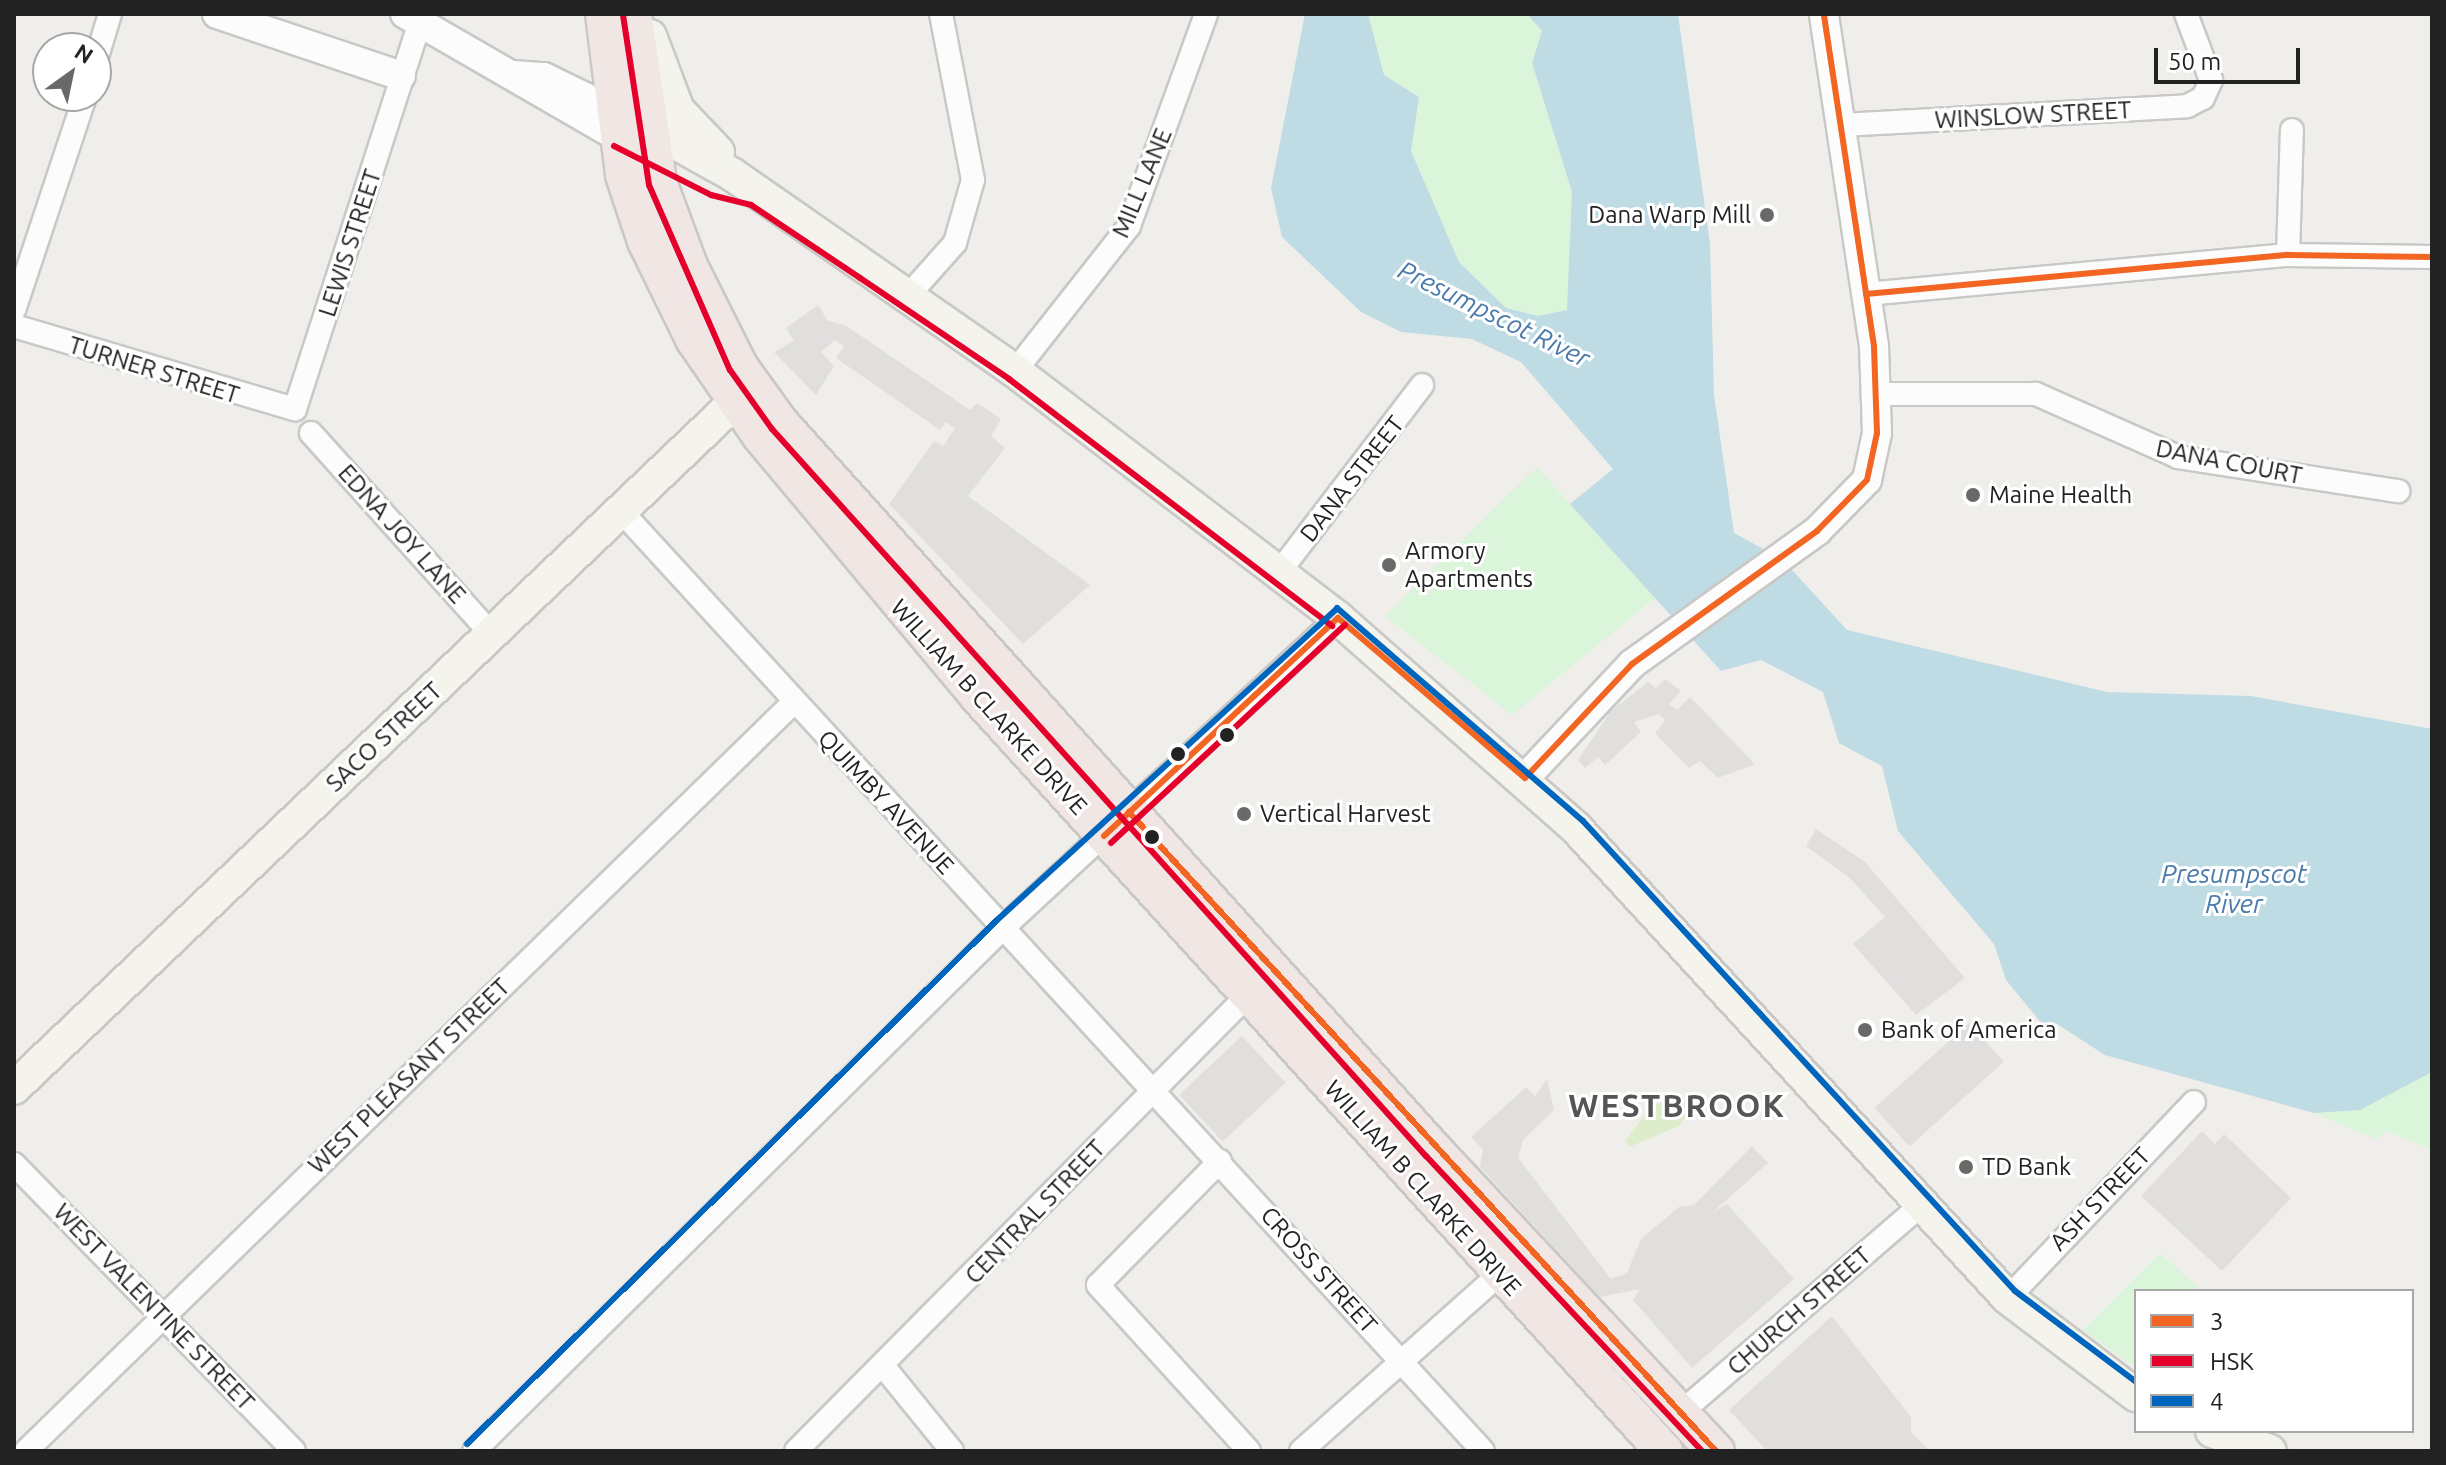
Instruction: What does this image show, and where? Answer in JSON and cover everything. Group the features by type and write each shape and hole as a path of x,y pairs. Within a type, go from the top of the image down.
{"highway":[{"name":"WILLIAM B CLARKE DRIVE","path":"604,14 634,133 651,253 845,544 1116,824 1513,1262 1716,1451"},
{"name":"WILLIAM B CLARKE DRIVE","path":"634,14 634,133"},
{"name":"WILLIAM B CLARKE DRIVE","path":"1513,1262 1651,1447"}],"main road":[{"path":"634,14 678,110 744,171 755,196"},
{"path":"634,133 712,160 755,196 1015,371 1338,618 1525,778 1658,915 1919,1207 2008,1298 2134,1393"},
{"name":"SACO STREET","path":"14,1088 744,393"},
{"path":"2218,1433 2270,1451"}],"street":[{"path":"217,14 401,76"},
{"path":"906,298 955,243 973,180 941,14"},
{"name":"MILL LANE","path":"1015,371 1129,226 1206,14"},
{"path":"1525,778 1590,701 1676,628 1788,547 1817,531 1867,480 1878,394 1824,14"},
{"name":"WINSLOW STREET","path":"1841,125 2168,110 2203,98 2211,80 2186,14"},
{"path":"412,19 513,75 544,77 634,133"},
{"name":"LEWIS STREET","path":"295,409 401,76 412,19"},
{"path":"14,310 80,112"},
{"path":"2288,255 2292,130"},
{"path":"1866,294 2288,255 2432,257"},
{"name":"TURNER STREET","path":"14,326 295,409"},
{"name":"DANA STREET","path":"1280,571 1422,385"},
{"name":"DANA COURT","path":"1878,394 2036,394 2178,457 2398,491"},
{"name":"EDNA JOY LANE","path":"311,433 492,635"},
{"name":"QUIMBY AVENUE","path":"621,511 1155,1090"},
{"path":"474,1451 1003,928 1338,618"},
{"name":"WEST PLEASANT STREET","path":"26,1451 162,1315 794,702"},
{"name":"CENTRAL STREET","path":"796,1451 884,1367 1260,983"},
{"name":"CROSS STREET","path":"1155,1090 1483,1451"},
{"name":"ASH STREET","path":"2008,1298 2194,1102"},
{"path":"1220,1161 1098,1285 1249,1451"},
{"name":"WEST VALENTINE STREET","path":"14,1164 294,1451"},
{"name":"CHURCH STREET","path":"1678,1415 1919,1207"},
{"path":"1301,1451 1513,1262"},
{"path":"884,1367 952,1451"}],"green space":[{"path":"1368,14 1527,14 1542,31 1532,63 1572,193 1567,310 1538,316 1506,308 1459,262 1411,151 1419,97 1384,75"},
{"path":"1537,467 1655,598 1512,715 1385,616"},
{"path":"2432,1072 2432,1150 2387,1131 2376,1139 2314,1113 2360,1110"},
{"path":"1687,1101 1692,1108 1679,1126 1629,1147 1625,1141 1653,1104"},
{"path":"2160,1253 2200,1289 2134,1289 2134,1366 2083,1330"}],"shaded area":[{"path":"818,305 828,321 845,325 970,410 977,403 1001,419 991,436 1005,448 968,496 1090,585 1023,644 889,504 934,441 943,446 955,428 946,422 940,430 836,358 844,346 835,340 821,352 834,366 816,395 774,352 794,341 786,328"},
{"path":"1665,679 1681,691 1669,704 1677,710 1690,697 1755,764 1718,778 1700,761 1689,768 1655,733 1665,721 1659,714 1634,722 1641,732 1605,765 1598,757 1585,768 1578,760 1611,711 1648,682 1656,688"},
{"path":"1816,829 1865,862 1965,978 1916,1015 1853,944 1885,917 1851,879 1806,846"},
{"path":"1969,1023 2004,1062 1909,1147 1875,1108"},
{"path":"1242,1036 1286,1083 1223,1141 1179,1095"},
{"path":"1547,1079 1554,1110 1523,1140 1518,1158 1611,1279 1627,1273 1641,1239 1679,1207 1694,1205 1752,1146 1768,1163 1713,1212 1727,1204 1794,1279 1692,1368 1633,1300 1640,1289 1600,1297 1480,1167 1483,1149 1471,1137 1526,1087 1535,1096"},
{"path":"2202,1131 2215,1144 2224,1134 2291,1198 2222,1271 2141,1196"},
{"path":"1832,1316 1911,1417 1911,1432 1930,1451 1767,1451 1729,1410"}],"water":[{"name":"Presumpscot River","path":"1305,14 1368,14 1384,75 1419,97 1411,151 1459,262 1506,308 1538,316 1567,310 1572,192 1532,63 1542,31 1527,14 1678,14 1710,244 1714,395 1734,533 1782,559 1847,630 2107,692 2251,696 2432,729 2432,1072 2360,1110 2314,1113 2105,1055 2057,1024 2043,1025 2006,980 1994,944 1898,831 1882,766 1839,743 1823,692 1761,660 1721,671 1570,504 1613,469 1521,362 1472,339 1401,332 1361,312 1282,237 1271,188"}],"transit line":[{"name":"3","path":"1525,778 1632,664 1817,531 1867,480 1877,433 1874,346 1824,14"},
{"name":"HSK","path":"623,15 649,185 730,370 772,429 1426,1156 1702,1451"},
{"name":"HSK","path":"614,146 711,195 751,205 1009,379 1332,626"},
{"name":"3","path":"1866,294 2288,255 2432,257"},
{"name":"4","path":"467,1444 996,921 1337,608 1583,821 2015,1291 2134,1380"},
{"name":"3","path":"1338,618 1525,778"},
{"name":"3","path":"1104,836 1338,618"},
{"name":"HSK","path":"1111,843 1345,625"},
{"name":"3","path":"1129,812 1716,1451"}],"place":[{"name":"Dana Warp Mill","path":"1767,215"},
{"name":"Maine Health","path":"1973,495"},
{"name":"Armory Apartments","path":"1389,565"},
{"name":"Vertical Harvest","path":"1244,814"},
{"name":"Bank of America","path":"1865,1030"},
{"name":"TD Bank","path":"1966,1167"}],"district":[{"name":"WESTBROOK","path":"1677,1105"}]}
